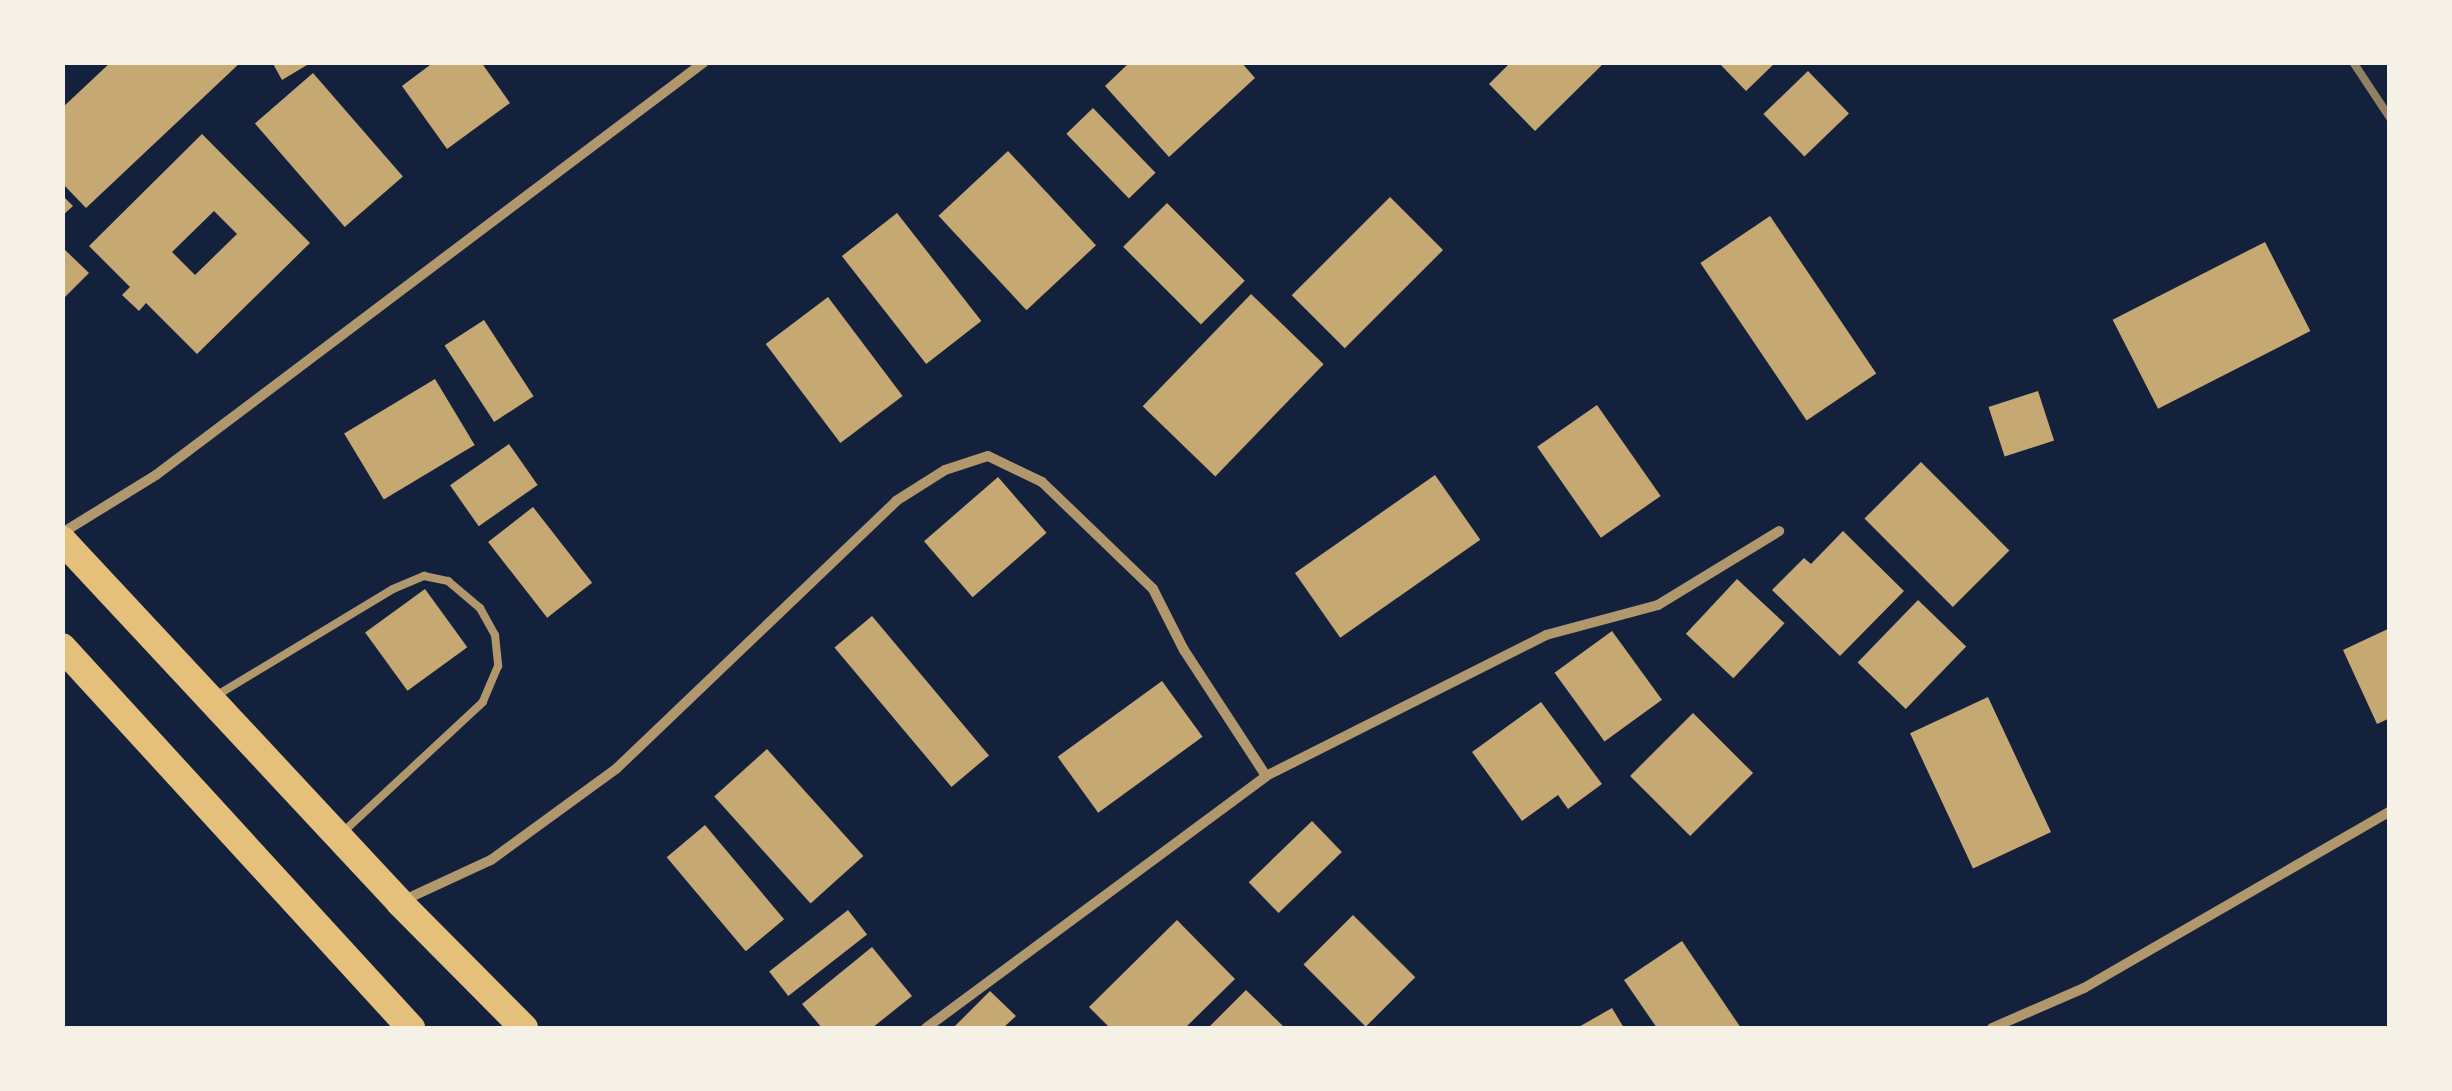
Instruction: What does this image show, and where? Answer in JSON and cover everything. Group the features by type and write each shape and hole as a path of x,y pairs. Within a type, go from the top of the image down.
{"highway":[{"path":"62,536 338,837 524,1028"},
{"path":"62,647 411,1028"}],"street":[{"path":"62,536 156,476 704,62"},
{"path":"400,903 491,860 616,769 896,500 945,470 988,456 1042,482 1153,589 1184,650 1266,776"},
{"path":"926,1028 1266,776 1546,635 1658,605 1779,531"},
{"path":"1992,1028 2084,988 2390,810"}],"lane":[{"path":"210,700 380,596 424,576 448,581 480,608 494,634 498,666 483,702 338,837"}],"building":[{"path":"111,62 241,62 86,208 62,183 62,108"},
{"path":"272,62 312,62 282,80"},
{"path":"434,62 481,62 510,103 447,149 402,86"},
{"path":"1130,62 1241,62 1255,78 1169,157 1105,86"},
{"path":"1511,62 1605,62 1535,131 1489,84"},
{"path":"1718,62 1776,62 1746,91"},
{"path":"1808,71 1849,113 1804,157 1763,114"},
{"path":"313,73 403,176 345,227 255,124"},
{"path":"1093,108 1156,173 1129,198 1066,134"},
{"path":"202,134 310,243 197,354 146,303 139,311 122,295 130,287 89,246","holes":["214,211 237,234 195,275 172,252"]},
{"path":"1008,151 1096,245 1026,310 939,216"},
{"path":"62,195 73,206 62,216"},
{"path":"1390,197 1443,250 1345,348 1292,295"},
{"path":"1167,203 1245,281 1201,325 1123,247"},
{"path":"897,213 981,321 926,364 842,256"},
{"path":"1770,216 1876,374 1807,420 1700,263"},
{"path":"2265,242 2310,331 2158,409 2113,320"},
{"path":"62,247 89,273 62,300"},
{"path":"1251,294 1324,364 1215,476 1143,406"},
{"path":"828,297 903,396 840,443 766,344"},
{"path":"484,320 534,396 494,422 445,346"},
{"path":"435,379 475,445 384,500 344,434"},
{"path":"2038,391 2054,440 2005,457 1989,407"},
{"path":"1597,405 1661,496 1601,538 1537,447"},
{"path":"509,444 538,485 479,526 450,485"},
{"path":"1921,462 2009,550 1953,607 1864,519"},
{"path":"1435,475 1480,540 1340,638 1295,573"},
{"path":"998,477 1047,533 973,597 924,541"},
{"path":"533,507 592,583 547,618 488,542"},
{"path":"1843,531 1904,591 1840,656 1772,590 1804,558 1811,564"},
{"path":"1737,579 1785,623 1733,678 1686,634"},
{"path":"425,589 467,647 407,691 365,632"},
{"path":"1918,600 1966,647 1906,709 1858,663"},
{"path":"872,616 989,755 951,787 834,647"},
{"path":"2390,628 2390,718 2377,724 2343,650"},
{"path":"1612,631 1662,700 1605,741 1555,673"},
{"path":"1162,681 1203,737 1098,813 1058,757"},
{"path":"1988,697 2051,832 1973,868 1910,733"},
{"path":"1541,702 1602,784 1568,809 1558,795 1522,821 1472,752"},
{"path":"1693,713 1753,773 1690,836 1630,776"},
{"path":"767,749 863,856 811,904 714,797"},
{"path":"1312,821 1342,852 1279,913 1249,882"},
{"path":"705,825 784,919 746,951 667,857"},
{"path":"848,910 867,934 788,996 769,972"},
{"path":"1353,915 1415,977 1366,1027 1304,964"},
{"path":"1177,920 1235,979 1185,1028 1110,1028 1089,1007"},
{"path":"1682,941 1741,1028 1657,1028 1624,980"},
{"path":"872,947 912,996 872,1028 822,1028 802,1004"},
{"path":"1246,990 1285,1028 1208,1028"},
{"path":"990,991 1016,1016 1003,1028 953,1028"},
{"path":"1612,1008 1624,1028 1577,1028"}],"railway":[{"path":"2353,62 2390,118"}]}
